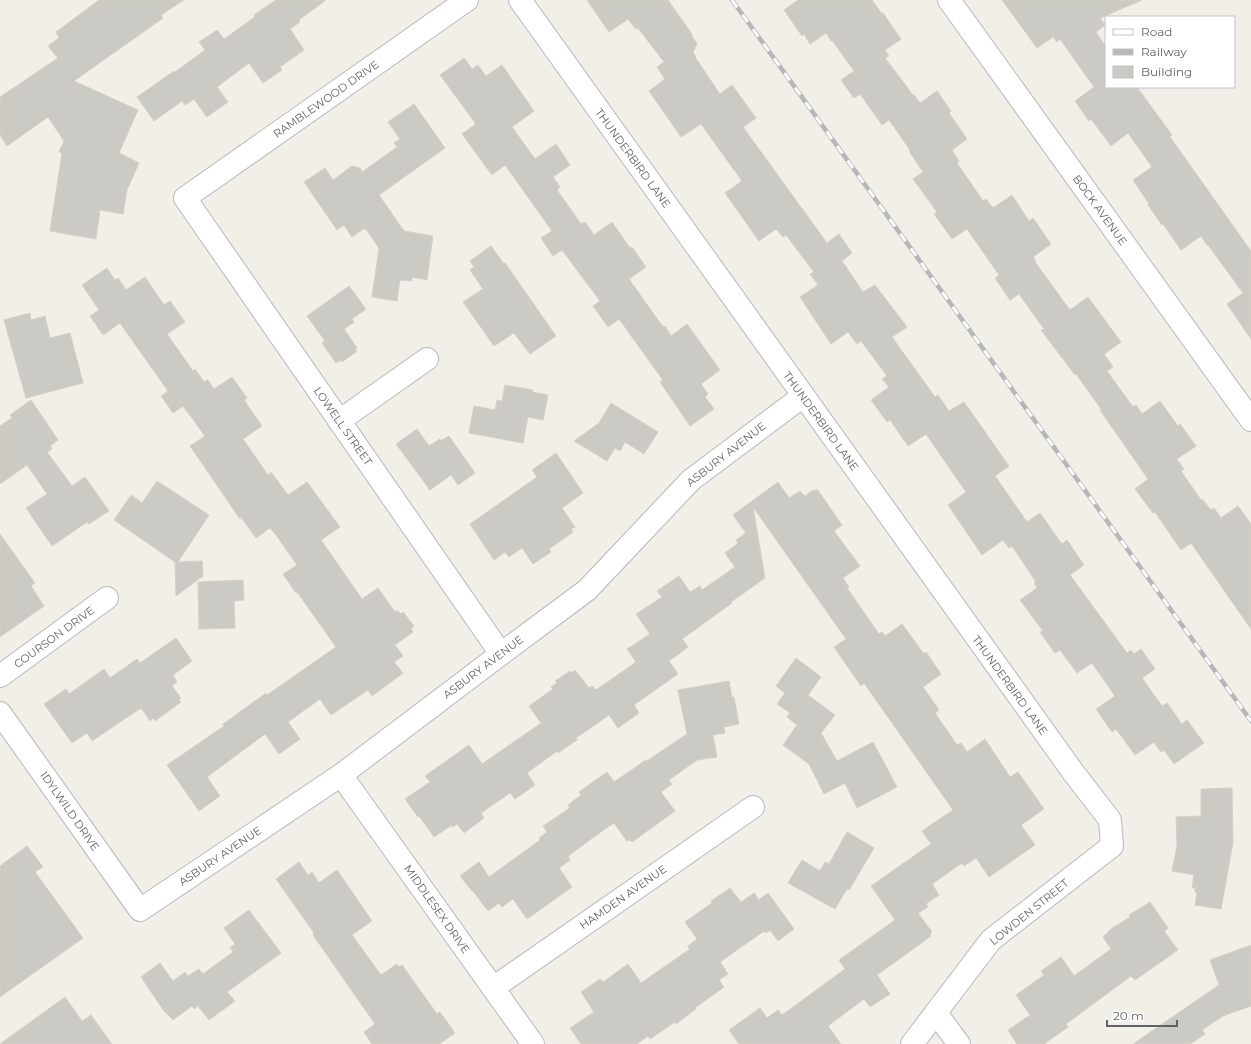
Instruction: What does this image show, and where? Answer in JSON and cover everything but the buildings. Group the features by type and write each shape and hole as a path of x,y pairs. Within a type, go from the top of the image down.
{"street":[{"name":"RAMBLEWOOD DRIVE","path":"185,198 466,0"},
{"name":"THUNDERBIRD LANE","path":"520,0 1064,759 1110,820 1112,846"},
{"name":"BOCK AVENUE","path":"949,0 1251,420"},
{"name":"LOWELL STREET","path":"185,198 501,654"},
{"path":"339,420 427,359"},
{"name":"ASBURY AVENUE","path":"140,910 341,775 587,590 691,480 803,396"},
{"name":"COURSON DRIVE","path":"0,676 107,598"},
{"name":"IDYLWILD DRIVE","path":"0,713 140,910"},
{"name":"MIDDLESEX DRIVE","path":"341,775 532,1044"},
{"name":"HAMDEN AVENUE","path":"493,988 753,807"},
{"name":"LOWDEN STREET","path":"912,1044 991,940 1112,846"},
{"path":"936,1013 959,1044"}],"railway":[{"path":"732,0 1251,721"}]}
